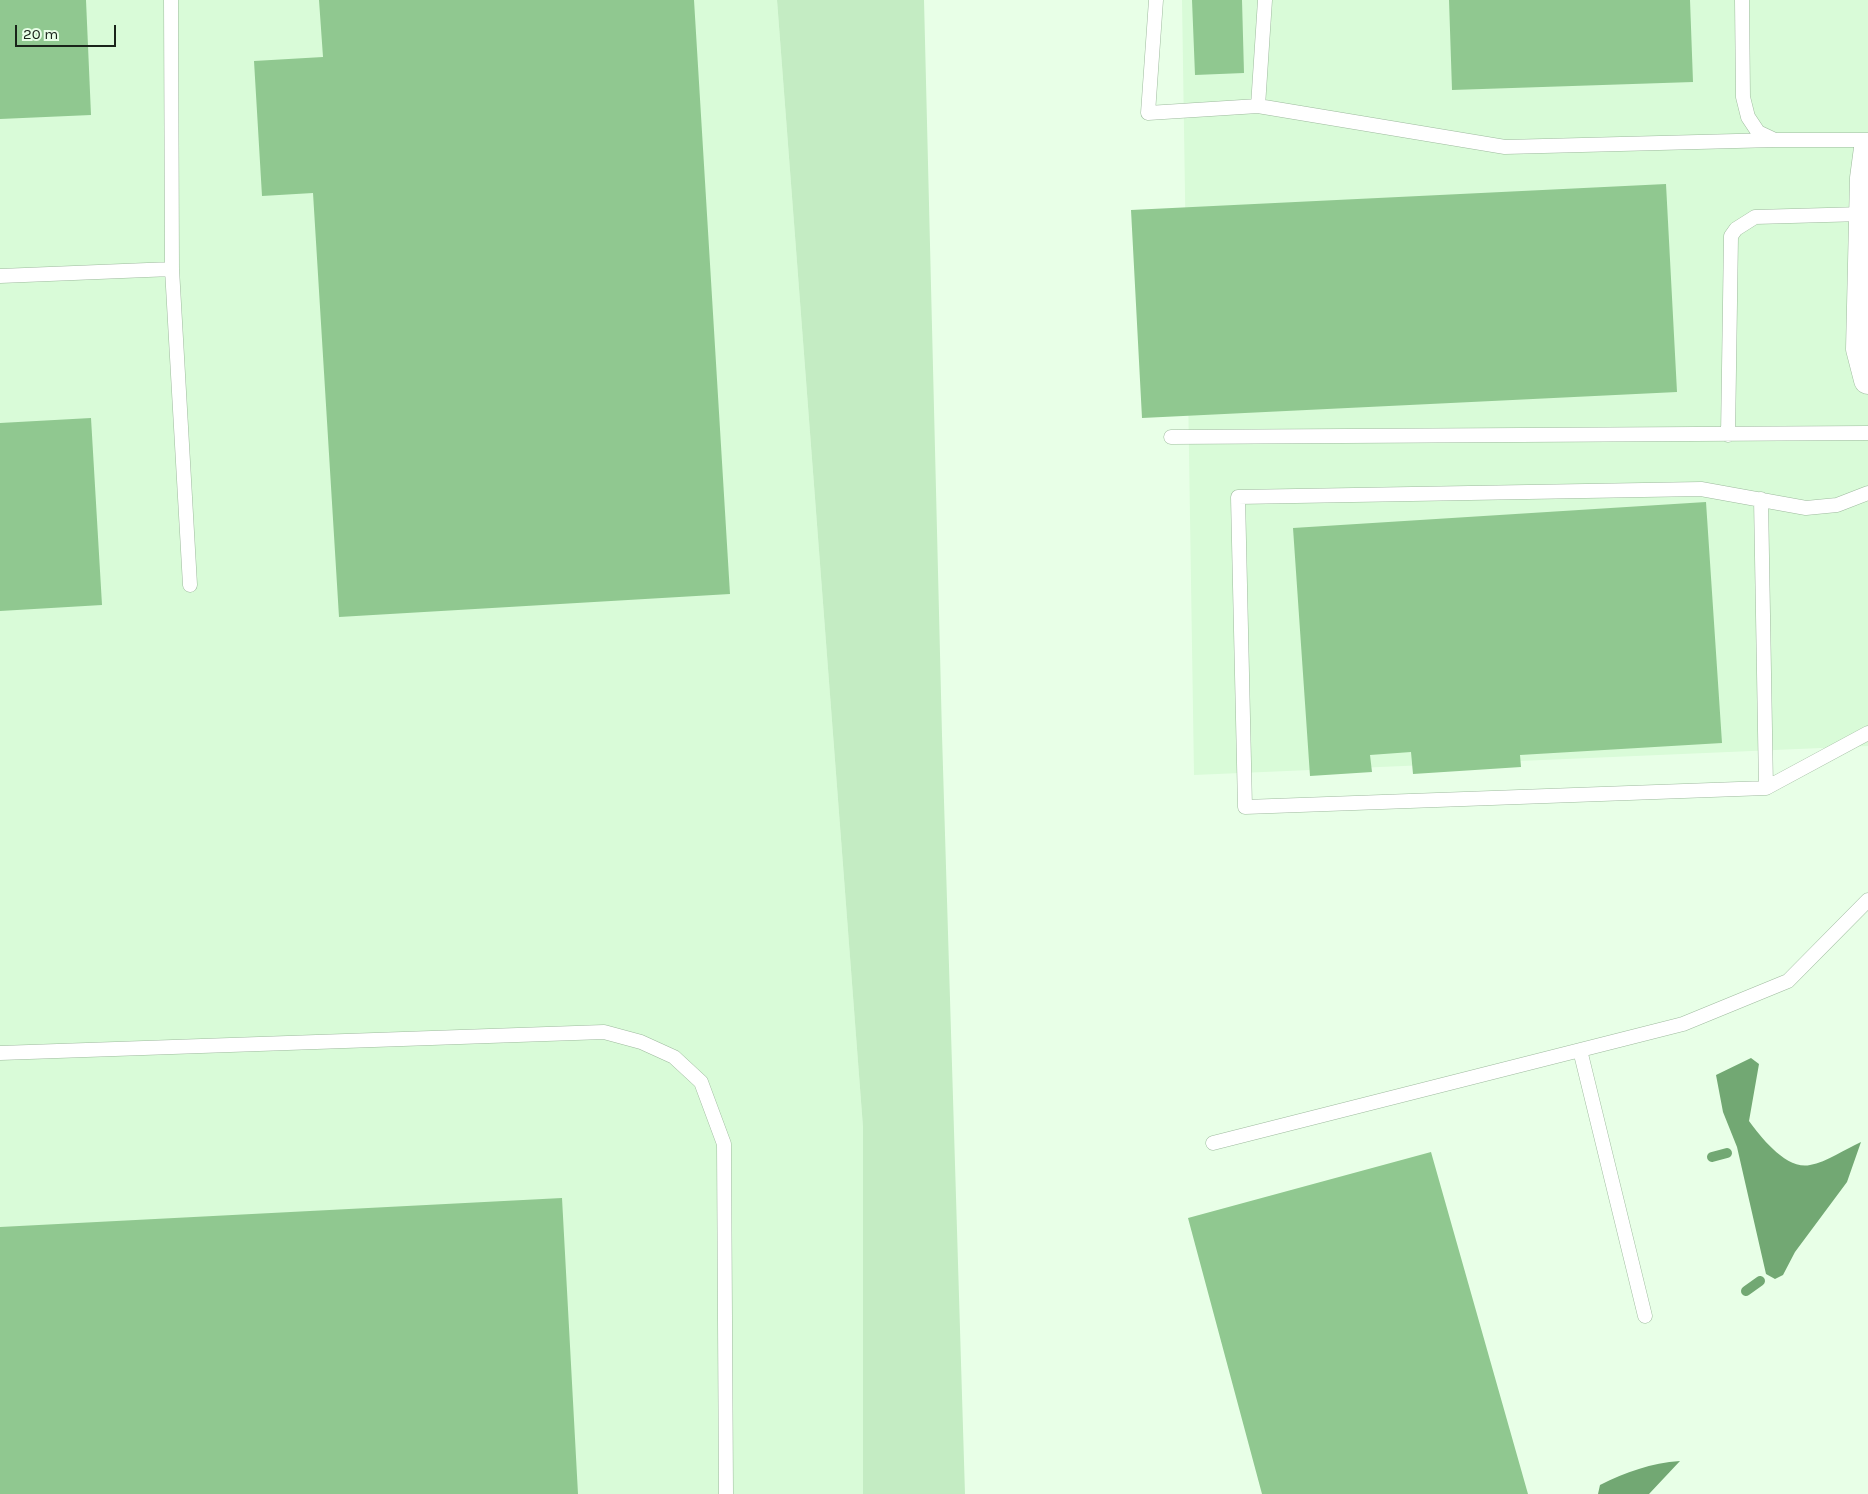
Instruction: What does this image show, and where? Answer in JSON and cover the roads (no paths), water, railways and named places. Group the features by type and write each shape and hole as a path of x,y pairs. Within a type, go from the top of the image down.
{"street":[{"path":"1868,148 1864,178 1860,349 1868,380"}],"lane":[{"path":"171,0 172,269 190,585"},
{"path":"1156,0 1148,113 1258,106 1505,147 1775,140 1868,140"},
{"path":"1258,106 1264,0"},
{"path":"1742,0 1743,97 1748,117 1758,132 1775,140"},
{"path":"1728,435 1731,236 1745,222 1755,218 1863,214"},
{"path":"0,276 172,269"},
{"path":"1171,436 1868,433"},
{"path":"1868,493 1837,504 1806,508 1701,489 1238,497 1245,807 1766,788 1868,733"},
{"path":"1761,499 1766,788"},
{"path":"1213,1143 1683,1024 1788,981 1868,900"},
{"path":"0,1053 604,1032 641,1042 674,1057 701,1082 724,1144 726,1494"},
{"path":"1580,1050 1645,1316"}],"waterway":[{"path":"1712,1157 1727,1153"},
{"path":"1746,1291 1760,1281"}]}
